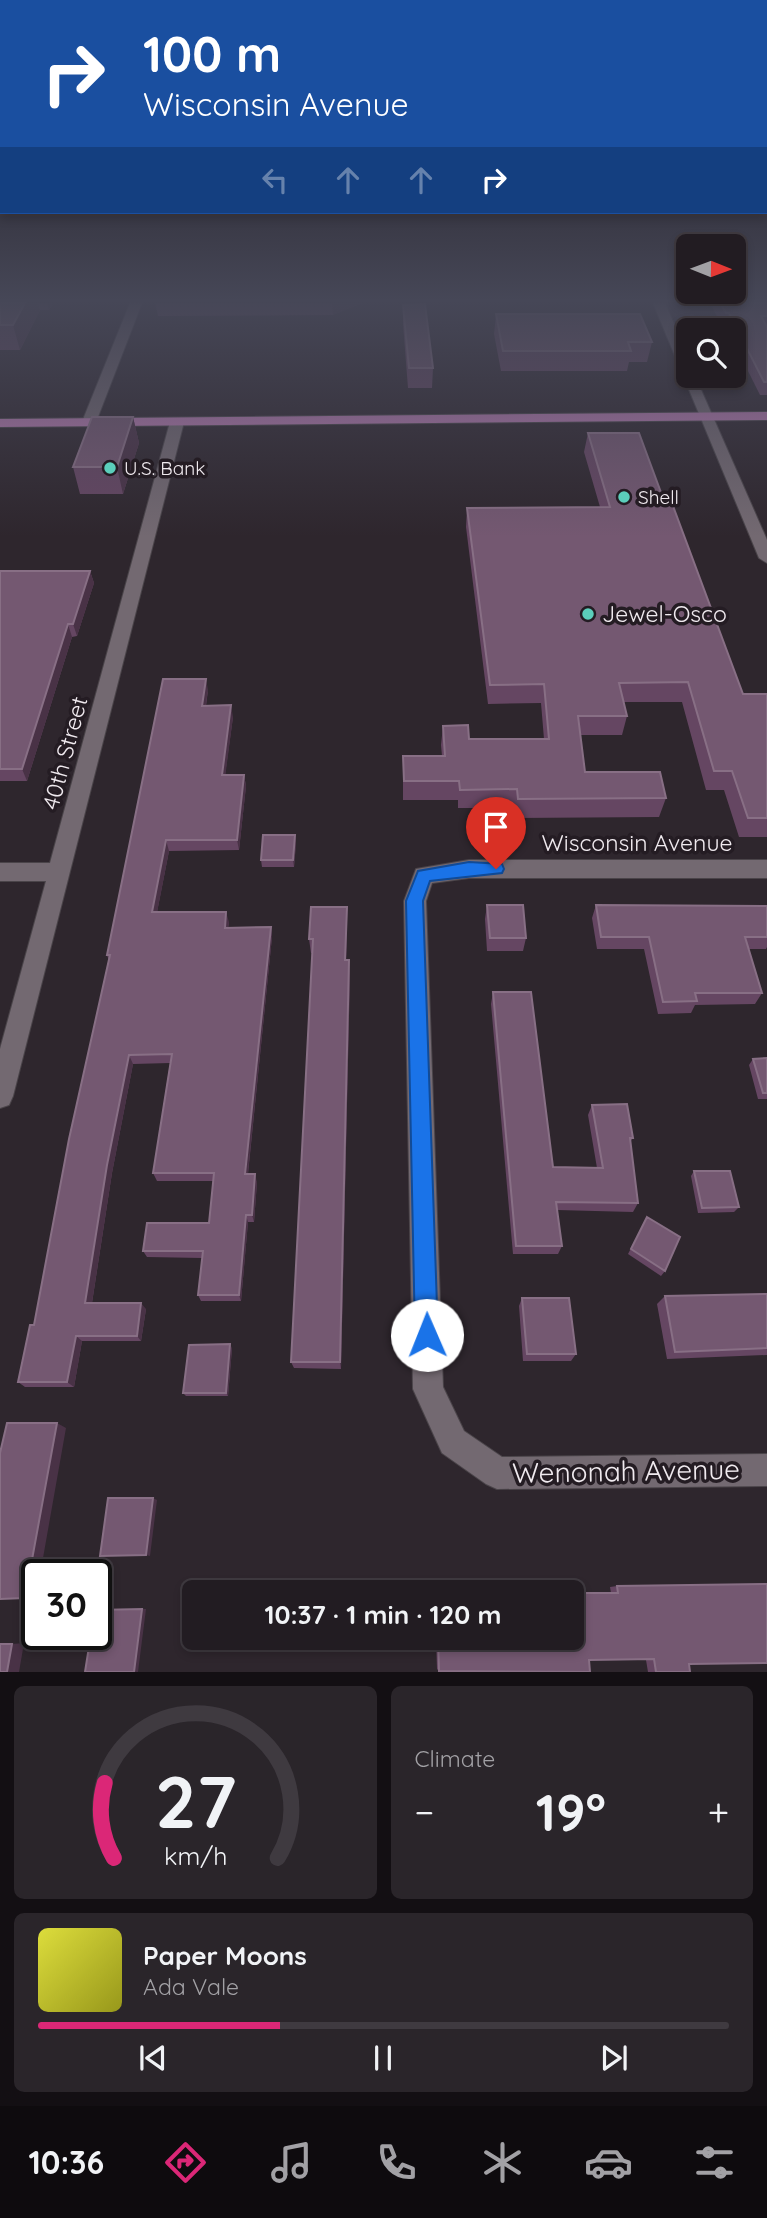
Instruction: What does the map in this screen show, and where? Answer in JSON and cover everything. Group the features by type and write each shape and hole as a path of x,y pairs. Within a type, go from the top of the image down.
{"main road":[{"path":"0,423 767,416"}],"street":[{"path":"89,422 105,381"},
{"path":"693,388 767,558"},
{"name":"40th Street","path":"0,1096 177,422"},
{"name":"Wisconsin Avenue","path":"453,1442 428,1389 415,901 424,875 469,869 767,869"},
{"path":"0,872 59,872"},
{"name":"Wenonah Avenue","path":"453,1442 497,1473 767,1469"}],"building":[{"path":"92,417 133,417 117,467 73,467"},
{"path":"588,433 639,433 666,506 673,506 743,694 767,694 767,818 748,818 732,771 714,771 688,682 619,683 627,716 578,716 585,772 660,772 666,798 518,799 517,789 460,790 459,781 404,781 403,756 445,756 443,726 468,725 469,739 549,739 544,684 490,685 467,508 610,507"},
{"path":"0,571 90,571 73,624 68,624 22,769 0,769"},
{"path":"163,679 206,679 202,706 231,705 222,775 244,775 237,840 166,840 152,912 226,912 225,928 271,927 245,1174 255,1174 252,1215 246,1215 239,1295 198,1295 203,1251 143,1251 147,1223 209,1223 214,1173 153,1173 172,1054 129,1055 107,1165 85,1303 141,1303 137,1336 76,1336 67,1382 18,1382 30,1325 34,1325 69,1139 110,955 107,955"},
{"path":"263,835 295,835 293,860 261,860"},
{"path":"487,905 523,905 526,938 490,938"},
{"path":"596,905 767,906 767,937 745,937 762,993 695,993 697,1001 663,1002 649,937 601,937"},
{"path":"311,907 347,907 345,960 349,960 340,1362 291,1362 313,939 309,939"},
{"path":"493,992 531,992 553,1167 603,1168 592,1105 627,1104 633,1138 630,1138 638,1203 556,1202 562,1246 516,1246"},
{"path":"767,1058 767,1093 763,1093 753,1059"},
{"path":"694,1171 730,1171 739,1207 702,1208"},
{"path":"647,1217 680,1237 665,1271 631,1249"},
{"path":"767,1294 767,1348 675,1352 665,1296"},
{"path":"522,1298 569,1298 576,1354 527,1354"},
{"path":"230,1344 226,1393 183,1393 189,1345"},
{"path":"7,1423 57,1423 32,1559 21,1559 21,1598 0,1599 0,1453"},
{"path":"108,1498 153,1498 146,1555 100,1556"},
{"path":"767,1584 767,1663 689,1664 690,1672 656,1672 654,1659 589,1660 590,1672 439,1671 438,1650 584,1650 584,1593 618,1593 617,1586"},
{"path":"142,1609 134,1672 85,1672 88,1650 112,1650 112,1610"},
{"path":"0,1644 12,1644 7,1672 0,1672"}],"place":[{"name":"U.S. Bank","path":"110,468"},
{"name":"Shell","path":"624,497"},
{"name":"Jewel-Osco","path":"588,614"}],"route":[{"path":"427,1335 415,901 424,875 469,869 496,869"}]}
